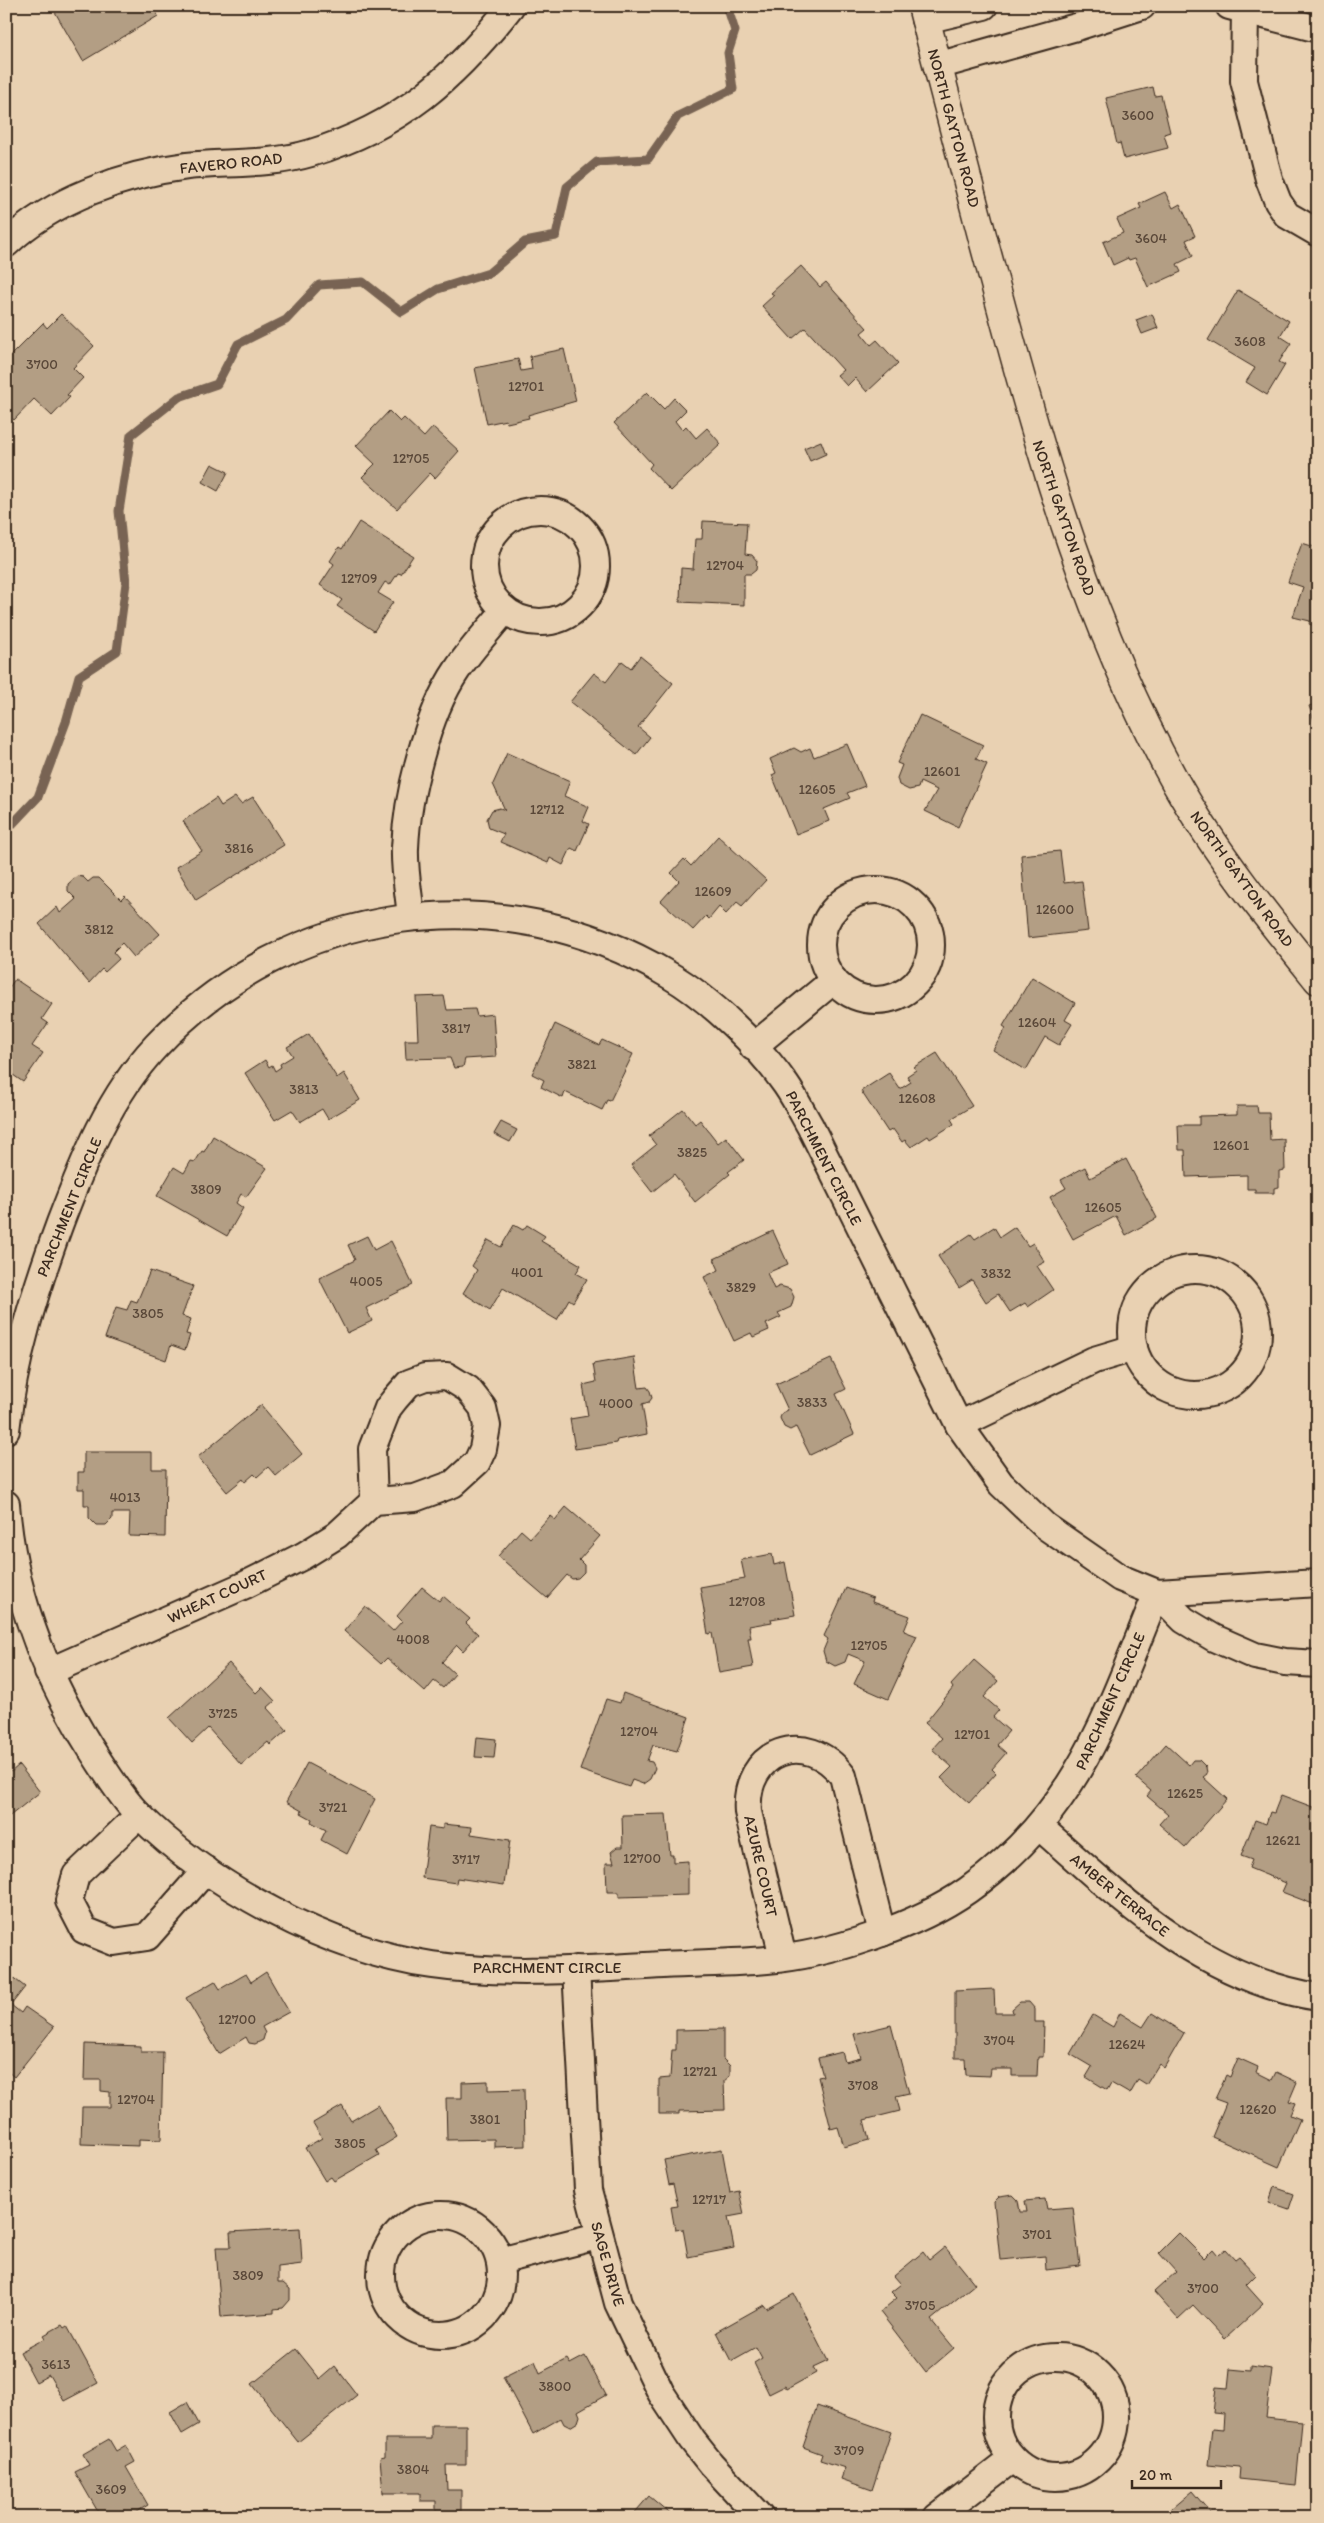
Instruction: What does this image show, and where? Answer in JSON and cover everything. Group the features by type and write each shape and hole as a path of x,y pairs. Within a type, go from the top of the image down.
{"street":[{"name":"FAVERO ROAD","path":"6,244 30,224 59,207 86,194 131,177 187,166 273,160 310,153 368,132 408,110 451,76 512,6"},
{"path":"924,13 984,6"},
{"path":"937,66 1080,26 1142,6"},
{"path":"1318,28 1236,8 1244,81 1269,179 1278,202 1287,214 1318,233"},
{"name":"NORTH GAYTON ROAD","path":"924,13 1035,435 1072,546 1119,668 1177,784 1197,818 1250,895 1318,980"},
{"path":"529,511 545,511 560,514 574,522 585,534 593,548 596,564 594,579 588,594 578,607 565,616 550,621 534,622 519,618 505,610 494,598 486,584 484,569 485,553 491,538 501,526 514,517 529,511"},
{"path":"411,917 405,850 409,803 420,758 438,706 456,671 505,610"},
{"path":"862,891 893,892 907,899 919,910 927,923 931,938 931,954 926,969 917,982 905,992 883,999 860,997 846,990 834,980 826,967 821,952 822,936 826,921 835,908 847,898 862,891"},
{"name":"PARCHMENT CIRCLE","path":"6,1430 10,1388 37,1286 84,1161 107,1114 136,1070 156,1046 197,1007 243,974 283,953 336,932 380,920 428,914 496,916 563,929 616,948 670,975 718,1012 753,1047 785,1084 810,1126 958,1425 1001,1484 1045,1526 1120,1578 1157,1593 1184,1620 1214,1638 1255,1656 1285,1662 1318,1664"},
{"path":"753,1047 834,980"},
{"path":"1195,1269 1212,1271 1227,1277 1250,1300 1256,1316 1259,1332 1250,1364 1227,1387 1212,1393 1195,1395 1179,1393 1164,1387 1151,1377 1141,1364 1134,1348 1132,1332 1134,1316 1141,1301 1150,1288 1164,1277 1179,1271 1195,1269"},
{"path":"958,1425 1094,1360 1134,1348"},
{"path":"447,1376 468,1389 483,1408 488,1426 483,1449 476,1462 453,1484 427,1495 414,1498 374,1501 372,1449 388,1408 409,1383 426,1377 447,1376"},
{"name":"WHEAT COURT","path":"48,1672 244,1585 303,1556 336,1535 374,1501"},
{"name":"PARCHMENT CIRCLE","path":"6,1504 13,1561 26,1614 48,1672 84,1739 121,1795 139,1815 206,1870 268,1909 310,1929 352,1945 396,1958 432,1965 494,1970 576,1969 783,1958 839,1946 882,1933 941,1907 969,1889 1020,1848 1040,1826 1065,1793 1098,1734 1157,1593"},
{"name":"PARCHMENT CIRCLE","path":"1157,1593 1318,1583"},
{"name":"AZURE COURT","path":"783,1958 748,1812 747,1797 750,1783 756,1770 780,1752 808,1750 822,1755 834,1764 843,1776 882,1933"},
{"path":"139,1815 76,1875 69,1900 84,1930 114,1942 147,1937 206,1870"},
{"name":"AMBER TERRACE","path":"1040,1826 1124,1902 1164,1932 1209,1960 1262,1982 1318,1997"},
{"name":"SAGE DRIVE","path":"576,1969 588,2190 598,2236 618,2303 661,2393 710,2464 760,2517"},
{"path":"443,2215 458,2217 473,2224 485,2233 494,2246 500,2260 500,2284 493,2306 483,2318 470,2327 456,2333 440,2335 410,2326 398,2316 389,2304 383,2289 381,2273 384,2258 390,2244 406,2227 427,2216 443,2215"},
{"path":"500,2260 598,2236"},
{"path":"1057,2356 1080,2362 1100,2375 1109,2388 1115,2402 1116,2418 1114,2434 1108,2448 1098,2461 1078,2473 1054,2478 1038,2475 1024,2469 1012,2459 999,2438 995,2416 1000,2393 1014,2373 1026,2364 1041,2358 1057,2356"},
{"path":"937,2517 1012,2459"}],"building":[{"path":"56,6 165,6 156,12 158,16 83,61 55,12 58,10"},
{"path":"1153,87 1155,96 1161,95 1170,132 1164,134 1168,148 1124,159 1120,143 1117,144 1106,98"},
{"path":"1165,192 1173,208 1180,204 1195,236 1186,240 1193,256 1177,264 1181,272 1148,287 1135,258 1129,260 1128,258 1113,265 1103,242 1123,233 1117,219 1141,208 1139,204"},
{"path":"801,266 820,287 826,282 867,328 861,333 871,345 877,340 898,363 867,392 855,378 847,386 837,375 843,370 805,328 792,339 762,306 774,295 771,293"},
{"path":"1238,290 1289,321 1280,336 1291,343 1279,362 1285,365 1267,395 1246,382 1255,368 1208,340"},
{"path":"61,314 94,346 73,368 83,378 67,395 70,397 52,416 34,399 14,420 6,413 6,360 43,323 47,328"},
{"path":"1152,314 1158,328 1142,334 1136,320"},
{"path":"564,349 576,401 528,415 529,418 507,423 506,420 487,424 475,368 518,359 521,371 532,369 530,356"},
{"path":"647,392 664,409 674,398 686,410 675,421 682,430 686,426 696,438 707,428 721,444 671,491 649,468 652,464 614,423"},
{"path":"389,411 400,422 404,418 424,437 433,427 459,451 435,478 430,473 397,509 362,477 375,464 356,446"},
{"path":"821,441 826,454 810,461 804,448"},
{"path":"212,464 228,472 218,491 202,482"},
{"path":"703,521 747,523 745,554 752,555 757,561 756,570 751,574 744,574 744,605 680,602 681,568 693,569 695,539 702,539"},
{"path":"359,522 413,556 401,574 398,573 390,585 385,582 378,593 393,602 374,631 337,606 342,600 320,585 334,564 330,561 339,547 342,549"},
{"path":"1302,543 1318,548 1318,627 1309,624 1310,621 1293,617 1303,587 1288,582"},
{"path":"640,656 673,683 638,727 650,737 636,755 570,702 594,673 606,682 622,661 631,668"},
{"path":"1318,703 1318,732 1309,706"},
{"path":"920,715 983,745 976,759 987,764 958,827 925,811 937,790 920,782 918,788 909,790 899,785 897,778 902,765 897,763"},
{"path":"847,744 865,786 847,793 850,798 824,809 829,821 796,834 772,775 776,773 770,759 794,748 801,752 810,748 814,757"},
{"path":"507,753 570,781 564,796 589,807 583,821 589,824 577,851 571,848 563,865 550,858 548,863 500,842 504,834 489,828 487,819 492,810 500,808 505,810 493,784"},
{"path":"235,797 241,804 253,797 284,845 196,900 176,867 202,851 183,821 216,798 221,806"},
{"path":"718,836 766,880 742,906 737,902 726,914 719,907 709,919 706,916 693,930 661,901 679,881 671,873 684,859 691,866"},
{"path":"1060,851 1064,883 1082,881 1088,931 1028,938 1021,855"},
{"path":"77,876 83,877 88,882 93,878 99,878 121,900 125,896 160,934 134,957 122,943 113,952 119,959 105,972 102,969 89,983 39,924 57,907 60,913 76,899 68,891 68,884"},
{"path":"1032,977 1075,1003 1065,1020 1072,1024 1059,1045 1045,1037 1026,1070 993,1050 1006,1028 1003,1026"},
{"path":"15,979 52,1004 42,1019 48,1023 32,1046 43,1053 23,1082 6,1070 6,992"},
{"path":"444,996 447,1010 475,1009 477,1016 493,1014 496,1057 465,1059 463,1067 454,1068 450,1058 406,1059 405,1040 418,1040 416,997"},
{"path":"555,1024 599,1045 602,1040 633,1054 610,1101 607,1100 602,1110 565,1092 563,1098 541,1087 544,1080 532,1074"},
{"path":"309,1034 337,1078 344,1073 360,1100 328,1119 322,1109 300,1122 292,1110 275,1120 245,1073 265,1060 269,1067 272,1065 275,1071 281,1067 280,1064 293,1056 287,1047"},
{"path":"937,1053 972,1106 951,1119 954,1124 930,1139 928,1136 911,1147 905,1140 902,1142 893,1129 888,1132 861,1091 889,1073 900,1089 911,1082 907,1076 916,1070 914,1067"},
{"path":"1237,1106 1257,1106 1258,1113 1269,1113 1270,1140 1284,1139 1285,1170 1279,1171 1279,1187 1274,1188 1274,1193 1255,1193 1255,1189 1247,1189 1247,1175 1186,1177 1185,1150 1179,1150 1178,1125 1199,1125 1199,1116 1237,1115"},
{"path":"683,1109 695,1124 700,1120 718,1143 726,1137 744,1160 728,1172 730,1174 695,1202 674,1174 652,1192 631,1165 656,1145 649,1136"},
{"path":"501,1122 517,1130 510,1142 494,1134"},
{"path":"213,1136 267,1168 246,1197 241,1194 236,1203 243,1208 227,1236 157,1196 174,1167 184,1173 191,1161 195,1162 202,1151 204,1152"},
{"path":"1126,1159 1157,1218 1126,1235 1116,1216 1073,1239 1050,1197 1066,1188 1061,1180 1085,1167 1090,1178"},
{"path":"514,1225 523,1230 527,1225 545,1236 541,1241 581,1265 576,1273 587,1279 573,1302 569,1299 557,1320 503,1288 490,1310 463,1293 477,1270 472,1266 488,1240 501,1247"},
{"path":"994,1227 1000,1237 1015,1227 1028,1246 1033,1243 1045,1262 1037,1266 1053,1290 1028,1307 1025,1303 1010,1312 998,1294 986,1302 972,1280 959,1288 938,1256 971,1234 975,1239"},
{"path":"773,1231 788,1264 767,1273 774,1289 780,1286 790,1289 794,1297 791,1307 778,1313 781,1317 766,1324 769,1330 753,1337 751,1333 734,1341 704,1277 719,1270 714,1259"},
{"path":"367,1236 374,1250 391,1241 413,1285 366,1308 372,1321 347,1333 319,1278 355,1260 348,1245"},
{"path":"150,1271 193,1286 182,1316 191,1319 186,1334 190,1335 185,1350 171,1345 166,1360 105,1338 116,1307 127,1310 131,1300 137,1302"},
{"path":"634,1357 639,1388 647,1387 652,1398 649,1402 642,1404 647,1434 617,1440 616,1443 575,1449 570,1419 588,1416 583,1385 596,1382 593,1364"},
{"path":"831,1359 846,1389 836,1394 854,1434 810,1455 796,1427 790,1430 784,1427 780,1418 782,1413 788,1410 776,1384"},
{"path":"261,1405 302,1454 276,1476 268,1467 257,1477 254,1474 245,1482 243,1479 227,1492 198,1457"},
{"path":"84,1452 152,1452 152,1469 166,1469 165,1537 129,1536 130,1513 112,1513 112,1519 106,1525 96,1525 89,1518 89,1505 84,1505 84,1489 78,1489 78,1472 84,1472"},
{"path":"566,1507 600,1536 579,1560 584,1565 584,1572 578,1578 572,1579 567,1575 547,1598 498,1556 521,1530 530,1538 550,1516 555,1520"},
{"path":"772,1554 774,1565 785,1562 795,1615 771,1619 772,1622 749,1626 751,1638 748,1638 753,1667 719,1673 712,1633 708,1634 700,1587 745,1579 741,1560"},
{"path":"422,1587 439,1601 443,1596 470,1619 466,1623 478,1634 463,1651 457,1645 442,1662 455,1674 443,1688 434,1681 425,1692 387,1658 381,1664 344,1631 365,1606 393,1631 402,1621 397,1616"},
{"path":"846,1588 873,1598 872,1602 910,1616 904,1631 917,1636 888,1699 854,1684 865,1661 848,1654 845,1662 835,1666 826,1661 823,1651 828,1639 824,1636"},
{"path":"974,1660 998,1681 984,1697 999,1710 993,1717 1009,1731 997,1745 1006,1753 992,1769 996,1773 969,1803 941,1778 952,1767 932,1749 942,1738 925,1723 953,1688 951,1685"},
{"path":"229,1663 256,1693 262,1687 275,1701 267,1708 287,1730 270,1745 268,1742 241,1765 208,1728 192,1743 169,1718"},
{"path":"623,1693 689,1717 677,1751 653,1745 647,1761 652,1762 655,1768 650,1779 643,1784 632,1780 629,1787 580,1770 606,1699 620,1703"},
{"path":"477,1737 496,1739 494,1758 475,1757"},
{"path":"1166,1744 1189,1765 1193,1760 1199,1760 1206,1767 1207,1774 1203,1777 1227,1799 1185,1847 1159,1824 1168,1814 1147,1796 1151,1791 1136,1778"},
{"path":"307,1763 375,1799 347,1854 321,1840 326,1830 311,1822 312,1819 301,1813 302,1811 286,1802"},
{"path":"19,1765 40,1792 6,1819 6,1766 11,1772"},
{"path":"1281,1795 1318,1809 1318,1906 1282,1892 1286,1883 1249,1868 1252,1860 1241,1856 1255,1820 1266,1824 1270,1812 1274,1813"},
{"path":"666,1814 670,1855 673,1855 673,1862 688,1861 688,1895 619,1897 619,1892 607,1892 606,1863 614,1863 611,1852 617,1847 623,1847 622,1815"},
{"path":"443,1824 472,1827 471,1834 510,1840 504,1885 457,1878 456,1883 422,1878 429,1827 443,1829"},
{"path":"6,1972 25,1987 11,2005 21,2013 25,2007 54,2027 14,2077 6,2070"},
{"path":"266,1972 289,2012 262,2027 265,2033 263,2040 255,2044 249,2043 246,2037 219,2054 186,1998 215,1981 220,1989 246,1974 251,1982"},
{"path":"994,1989 995,2013 1013,2013 1012,2009 1020,2002 1029,2002 1035,2009 1035,2022 1044,2022 1043,2057 1038,2057 1037,2076 1012,2076 1012,2069 991,2069 990,2076 966,2075 965,2058 955,2058 955,1991"},
{"path":"1120,2013 1143,2027 1152,2013 1184,2033 1164,2068 1159,2064 1146,2085 1138,2080 1130,2094 1111,2083 1107,2090 1086,2077 1092,2067 1070,2054 1093,2015 1113,2027"},
{"path":"891,2025 909,2093 896,2096 900,2111 864,2120 869,2140 844,2147 838,2127 831,2129 818,2077 823,2076 818,2058 842,2052 845,2062 861,2058 854,2034"},
{"path":"723,2029 723,2059 730,2066 730,2076 724,2081 725,2110 679,2111 679,2114 659,2114 659,2079 670,2078 672,2050 676,2050 676,2030"},
{"path":"85,2044 141,2046 141,2052 163,2052 161,2140 139,2139 139,2146 81,2144 82,2107 110,2107 110,2092 101,2091 101,2080 84,2080"},
{"path":"1238,2058 1258,2067 1256,2072 1272,2080 1276,2072 1297,2082 1289,2101 1295,2103 1290,2115 1300,2119 1279,2167 1212,2137 1226,2103 1215,2099 1226,2075 1230,2077"},
{"path":"488,2081 488,2090 524,2089 525,2146 494,2147 494,2139 447,2140 446,2098 462,2098 462,2082"},
{"path":"378,2105 397,2137 376,2150 379,2155 334,2181 331,2177 325,2181 305,2148 322,2138 313,2123 342,2106 351,2121"},
{"path":"722,2149 730,2193 739,2191 744,2214 728,2217 734,2248 688,2257 683,2229 675,2230 671,2207 678,2206 673,2184 669,2185 664,2160"},
{"path":"1274,2187 1294,2194 1289,2209 1269,2202"},
{"path":"1013,2195 1018,2200 1020,2212 1027,2212 1025,2201 1045,2199 1047,2209 1073,2207 1080,2266 1046,2270 1045,2256 1000,2260 994,2202 999,2197"},
{"path":"300,2228 302,2264 278,2267 278,2283 283,2283 290,2289 290,2300 283,2308 274,2309 274,2313 221,2317 216,2247 231,2247 230,2232"},
{"path":"1179,2233 1204,2258 1213,2249 1218,2255 1225,2249 1235,2260 1239,2257 1256,2275 1246,2285 1263,2304 1225,2339 1193,2305 1178,2319 1154,2292 1176,2272 1159,2253"},
{"path":"945,2247 975,2284 931,2320 954,2348 926,2372 880,2312 897,2298 891,2292 901,2284 894,2276 923,2252 929,2260"},
{"path":"794,2294 828,2361 813,2368 816,2373 787,2389 785,2386 769,2394 754,2363 762,2358 756,2347 731,2361 716,2332 764,2305 767,2309"},
{"path":"62,2325 64,2328 67,2326 98,2383 64,2401 49,2375 36,2382 20,2352 46,2338 44,2335"},
{"path":"1318,2336 1318,2353 1317,2353 1312,2337"},
{"path":"296,2349 320,2379 335,2366 357,2395 298,2442 252,2384"},
{"path":"585,2356 606,2395 578,2411 580,2416 578,2422 570,2427 564,2424 561,2418 533,2434 503,2377 535,2361 540,2373 567,2359 570,2364"},
{"path":"1251,2366 1272,2369 1266,2418 1302,2422 1296,2485 1239,2479 1240,2467 1208,2464 1212,2428 1223,2429 1224,2414 1213,2413 1216,2387 1228,2388 1230,2369 1251,2371"},
{"path":"187,2402 199,2424 182,2434 170,2412"},
{"path":"817,2406 891,2432 872,2490 841,2479 845,2468 820,2460 822,2454 803,2447"},
{"path":"431,2425 466,2425 466,2465 446,2465 447,2490 461,2490 461,2512 436,2512 436,2501 420,2501 420,2493 383,2493 380,2458 385,2457 385,2439 431,2439"},
{"path":"109,2439 116,2451 126,2445 135,2462 126,2467 148,2505 128,2517 101,2517 75,2472 89,2465 83,2454"},
{"path":"1192,2491 1214,2517 1161,2517"},
{"path":"649,2496 674,2517 631,2517"}],"waterway":[{"path":"6,831 38,797 66,722 79,676 117,651 126,583 119,511 131,435 179,397 217,384 238,344 286,320 319,285 363,282 401,312 438,289 489,273 525,242 556,236 567,187 597,162 648,159 678,116 733,89 728,53 735,31 727,6"}]}
